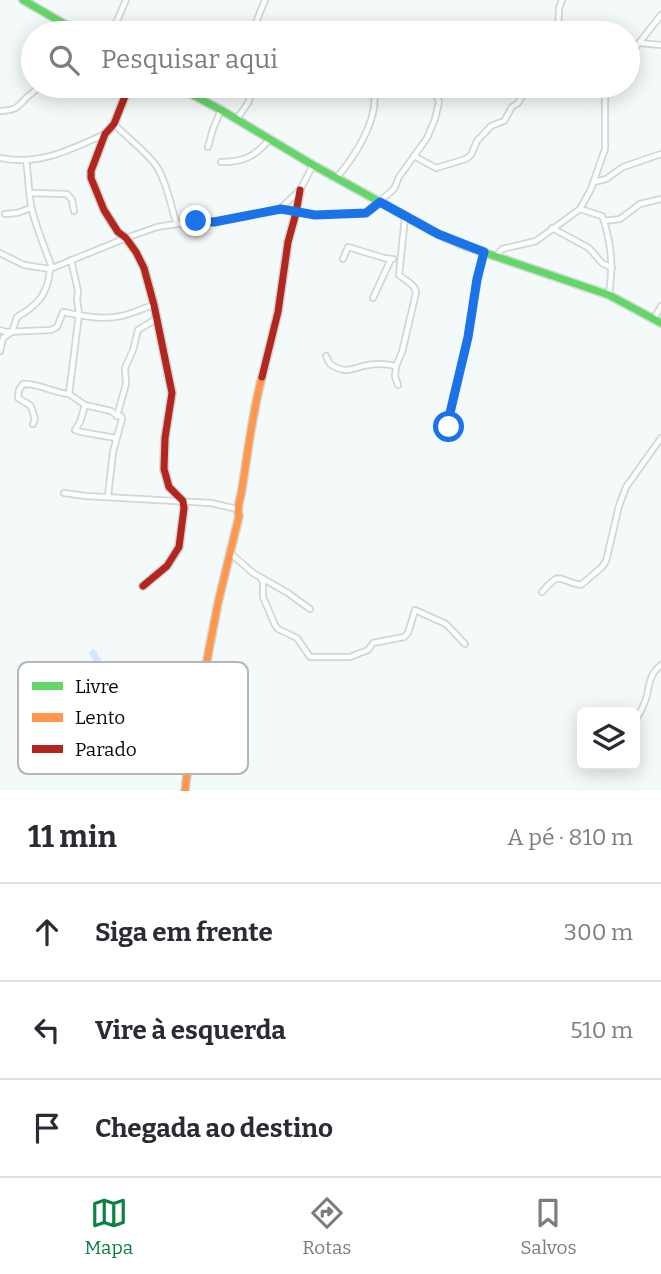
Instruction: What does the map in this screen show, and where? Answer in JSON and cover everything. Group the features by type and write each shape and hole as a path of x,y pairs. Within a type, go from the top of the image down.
{"street":[{"path":"23,0 59,21"},
{"path":"117,21 126,0"},
{"path":"257,21 265,0"},
{"path":"558,21 562,0"},
{"path":"640,42 661,15"},
{"path":"640,43 661,45"},
{"path":"0,111 20,106 27,98"},
{"path":"124,98 114,124 105,134 91,171 91,178 104,210 118,232 136,252 144,268 172,393 165,438 164,469 169,487 183,500 184,508 178,547 167,566 143,586"},
{"path":"198,98 438,234 609,295 658,321 661,306"},
{"path":"237,119 250,98"},
{"path":"337,177 357,151 369,122 375,98"},
{"path":"0,253 24,265 51,269 148,229 196,221 214,222 281,209 315,215 366,213 394,189 428,138 438,111 438,98"},
{"path":"414,156 436,168 466,159 471,155 477,141 491,126 505,120 521,98"},
{"path":"496,256 502,248 536,241 580,209 594,182 605,149 605,98"},
{"path":"208,148 221,110"},
{"path":"114,124 155,164 165,184 177,224"},
{"path":"0,158 26,161 42,159 105,134"},
{"path":"221,162 250,157 269,140"},
{"path":"594,182 606,180 623,167 660,157"},
{"path":"0,351 3,338 12,332 17,317 32,309 49,284 51,269 31,208 26,161"},
{"path":"281,209 300,190 313,165"},
{"path":"206,662 239,516 237,509 243,492 247,449 278,312 288,242 300,190"},
{"path":"30,193 66,194 72,200 74,211"},
{"path":"604,221 620,219 640,204 661,199"},
{"path":"5,214 31,208"},
{"path":"580,209 602,216 604,221 613,268 609,295"},
{"path":"398,385 396,366 416,293 416,289 399,275 405,217"},
{"path":"552,228 589,248 602,262 613,268"},
{"path":"343,259 348,247 384,258 400,259"},
{"path":"449,427 484,252"},
{"path":"373,298 391,259"},
{"path":"69,394 79,314 78,291 71,260"},
{"path":"0,330 51,330 57,327 62,312 98,318 122,316 154,304"},
{"path":"117,416 126,384 125,368 138,330 156,319"},
{"path":"327,356 330,364 341,370 353,370 366,365 396,366"},
{"path":"33,424 35,419 32,406 18,398 23,384 40,385 69,394 85,405 121,416 113,452 108,496"},
{"path":"85,405 75,430 116,438"},
{"path":"542,592 557,578 580,585 602,567 606,561 626,487 661,438"},
{"path":"64,493 183,500 237,509"},
{"path":"229,552 253,573 310,609"},
{"path":"261,578 263,597 275,625 297,638 310,657 349,657 368,650 373,643 404,638 415,610 446,624 465,644"},
{"path":"640,712 653,672 661,665"}],"waterway":[{"path":"93,653 98,662"}],"traffic: fast":[{"path":"23,0 59,21"},
{"path":"198,98 438,234 465,246 609,295 661,323"}],"traffic: slow":[{"path":"207,662 239,516 238,506 262,377"},
{"path":"185,791 187,774"}],"traffic: jam":[{"path":"124,98 114,124 105,134 91,171 91,178 104,210 118,232 136,252 144,268 172,393 165,438 164,469 169,487 183,501 184,508 179,547 167,566 143,586"},
{"path":"262,377 278,312 288,242 300,190"}],"route":[{"path":"196,221 214,222 281,209 315,215 366,213 380,202 438,234 484,252 449,427"}]}
